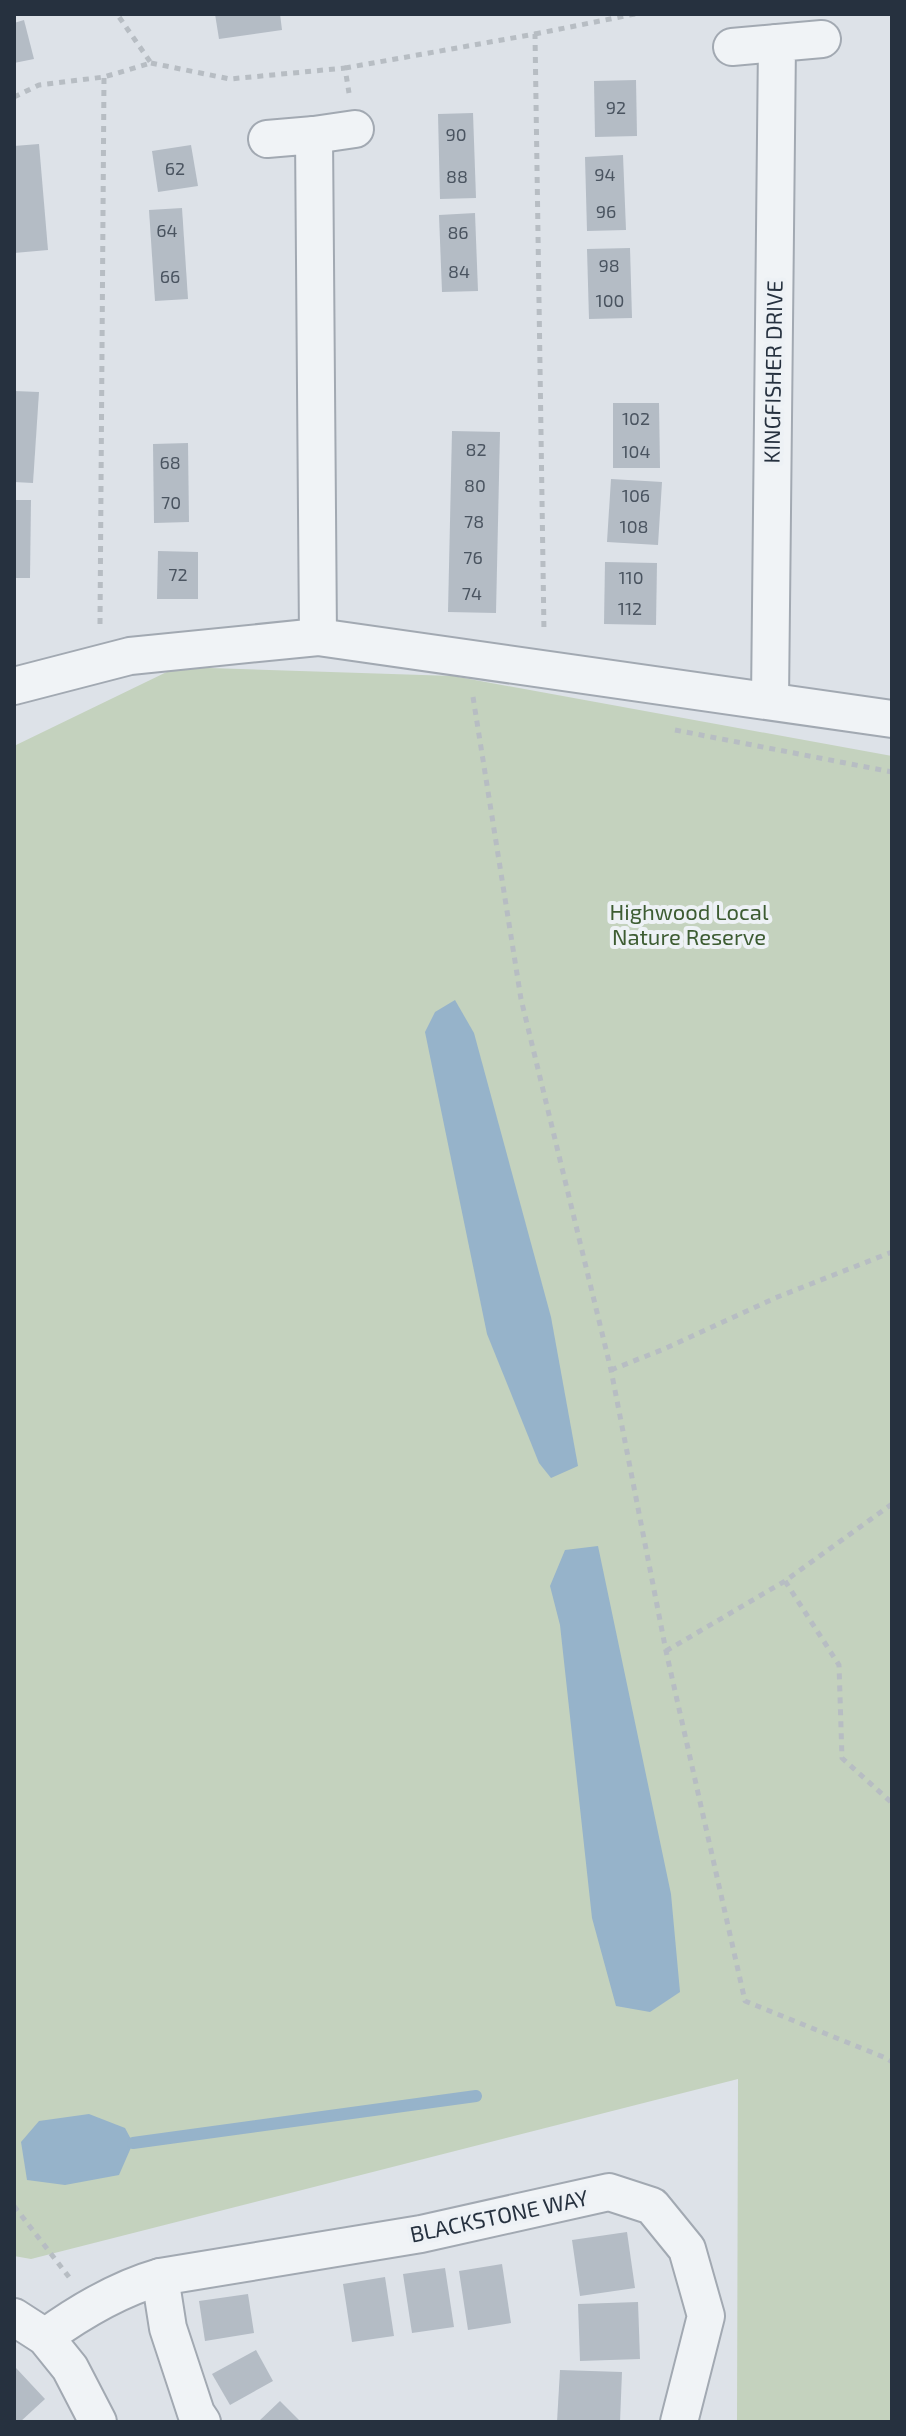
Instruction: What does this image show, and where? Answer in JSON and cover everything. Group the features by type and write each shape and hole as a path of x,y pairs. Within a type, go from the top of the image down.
{"street":[{"path":"732,47 822,39"},
{"name":"KINGFISHER DRIVE","path":"770,700 777,43"},
{"path":"267,139 355,129"},
{"path":"314,135 318,637"},
{"path":"14,686 130,656 318,637 892,719"},
{"name":"BLACKSTONE WAY","path":"45,2337 92,2306 133,2285 160,2277 421,2234 609,2192 652,2206 687,2249 706,2316 679,2422"},
{"path":"160,2277 168,2328 196,2413 202,2422"},
{"path":"14,2317 45,2337 70,2368 98,2422"}],"path":[{"path":"117,14 151,63"},
{"path":"14,97 39,85 104,77 151,63 230,79 345,68 635,14"},
{"path":"535,34 544,669"},
{"path":"345,68 355,129"},
{"path":"100,664 104,77"},
{"path":"472,697 487,692"},
{"path":"472,697 488,700"},
{"path":"472,697 521,999 611,1370 666,1651 745,2001 892,2062"},
{"path":"674,730 892,772"},
{"path":"611,1370 775,1298 892,1252"},
{"path":"666,1651 785,1581 892,1504"},
{"path":"785,1581 839,1665 842,1758 892,1803"},
{"path":"14,2206 92,2306"}],"green space":[{"name":"Highwood Local Nature Reserve","path":"177,667 453,676 892,756 892,2422 737,2422 738,2079 31,2259 14,2256 14,746"}],"water":[{"path":"455,1000 474,1033 551,1317 578,1466 551,1478 539,1463 487,1334 425,1032 435,1012"},
{"path":"598,1546 671,1894 680,1992 650,2012 616,2006 592,1918 560,1625 550,1586 565,1550"},
{"path":"89,2114 125,2128 133,2143 119,2175 65,2185 27,2180 21,2142 39,2121"}],"building":[{"path":"215,14 280,14 282,30 219,39"},
{"path":"24,20 34,59 14,63 14,23"},
{"path":"636,80 637,136 595,137 594,81"},
{"path":"473,113 476,198 440,199 438,114"},
{"path":"39,144 48,250 14,253 14,146"},
{"path":"191,145 198,186 158,192 152,151"},
{"path":"623,155 626,230 587,231 585,157"},
{"path":"182,208 188,299 155,301 149,210"},
{"path":"475,213 478,291 442,292 439,215"},
{"path":"630,248 632,318 589,319 587,249"},
{"path":"14,391 39,392 33,483 14,482"},
{"path":"613,403 659,403 660,468 613,468"},
{"path":"452,431 500,432 496,613 448,612"},
{"path":"188,443 189,522 154,523 153,444"},
{"path":"611,479 662,482 658,545 607,542"},
{"path":"14,500 31,500 30,578 14,578"},
{"path":"158,551 198,552 198,599 157,599"},
{"path":"605,562 657,563 656,625 604,624"},
{"path":"627,2232 635,2288 580,2296 572,2240"},
{"path":"502,2264 511,2323 468,2330 459,2271"},
{"path":"445,2268 454,2327 412,2333 403,2274"},
{"path":"385,2277 394,2336 352,2342 343,2284"},
{"path":"248,2294 254,2333 205,2341 199,2301"},
{"path":"638,2302 640,2359 580,2361 578,2304"},
{"path":"256,2350 273,2381 230,2405 212,2374"},
{"path":"16,2368 45,2399 20,2422 14,2422"},
{"path":"560,2370 622,2372 620,2422 557,2422"},
{"path":"280,2401 301,2422 258,2422"}],"waterway":[{"path":"133,2143 476,2096"}]}
